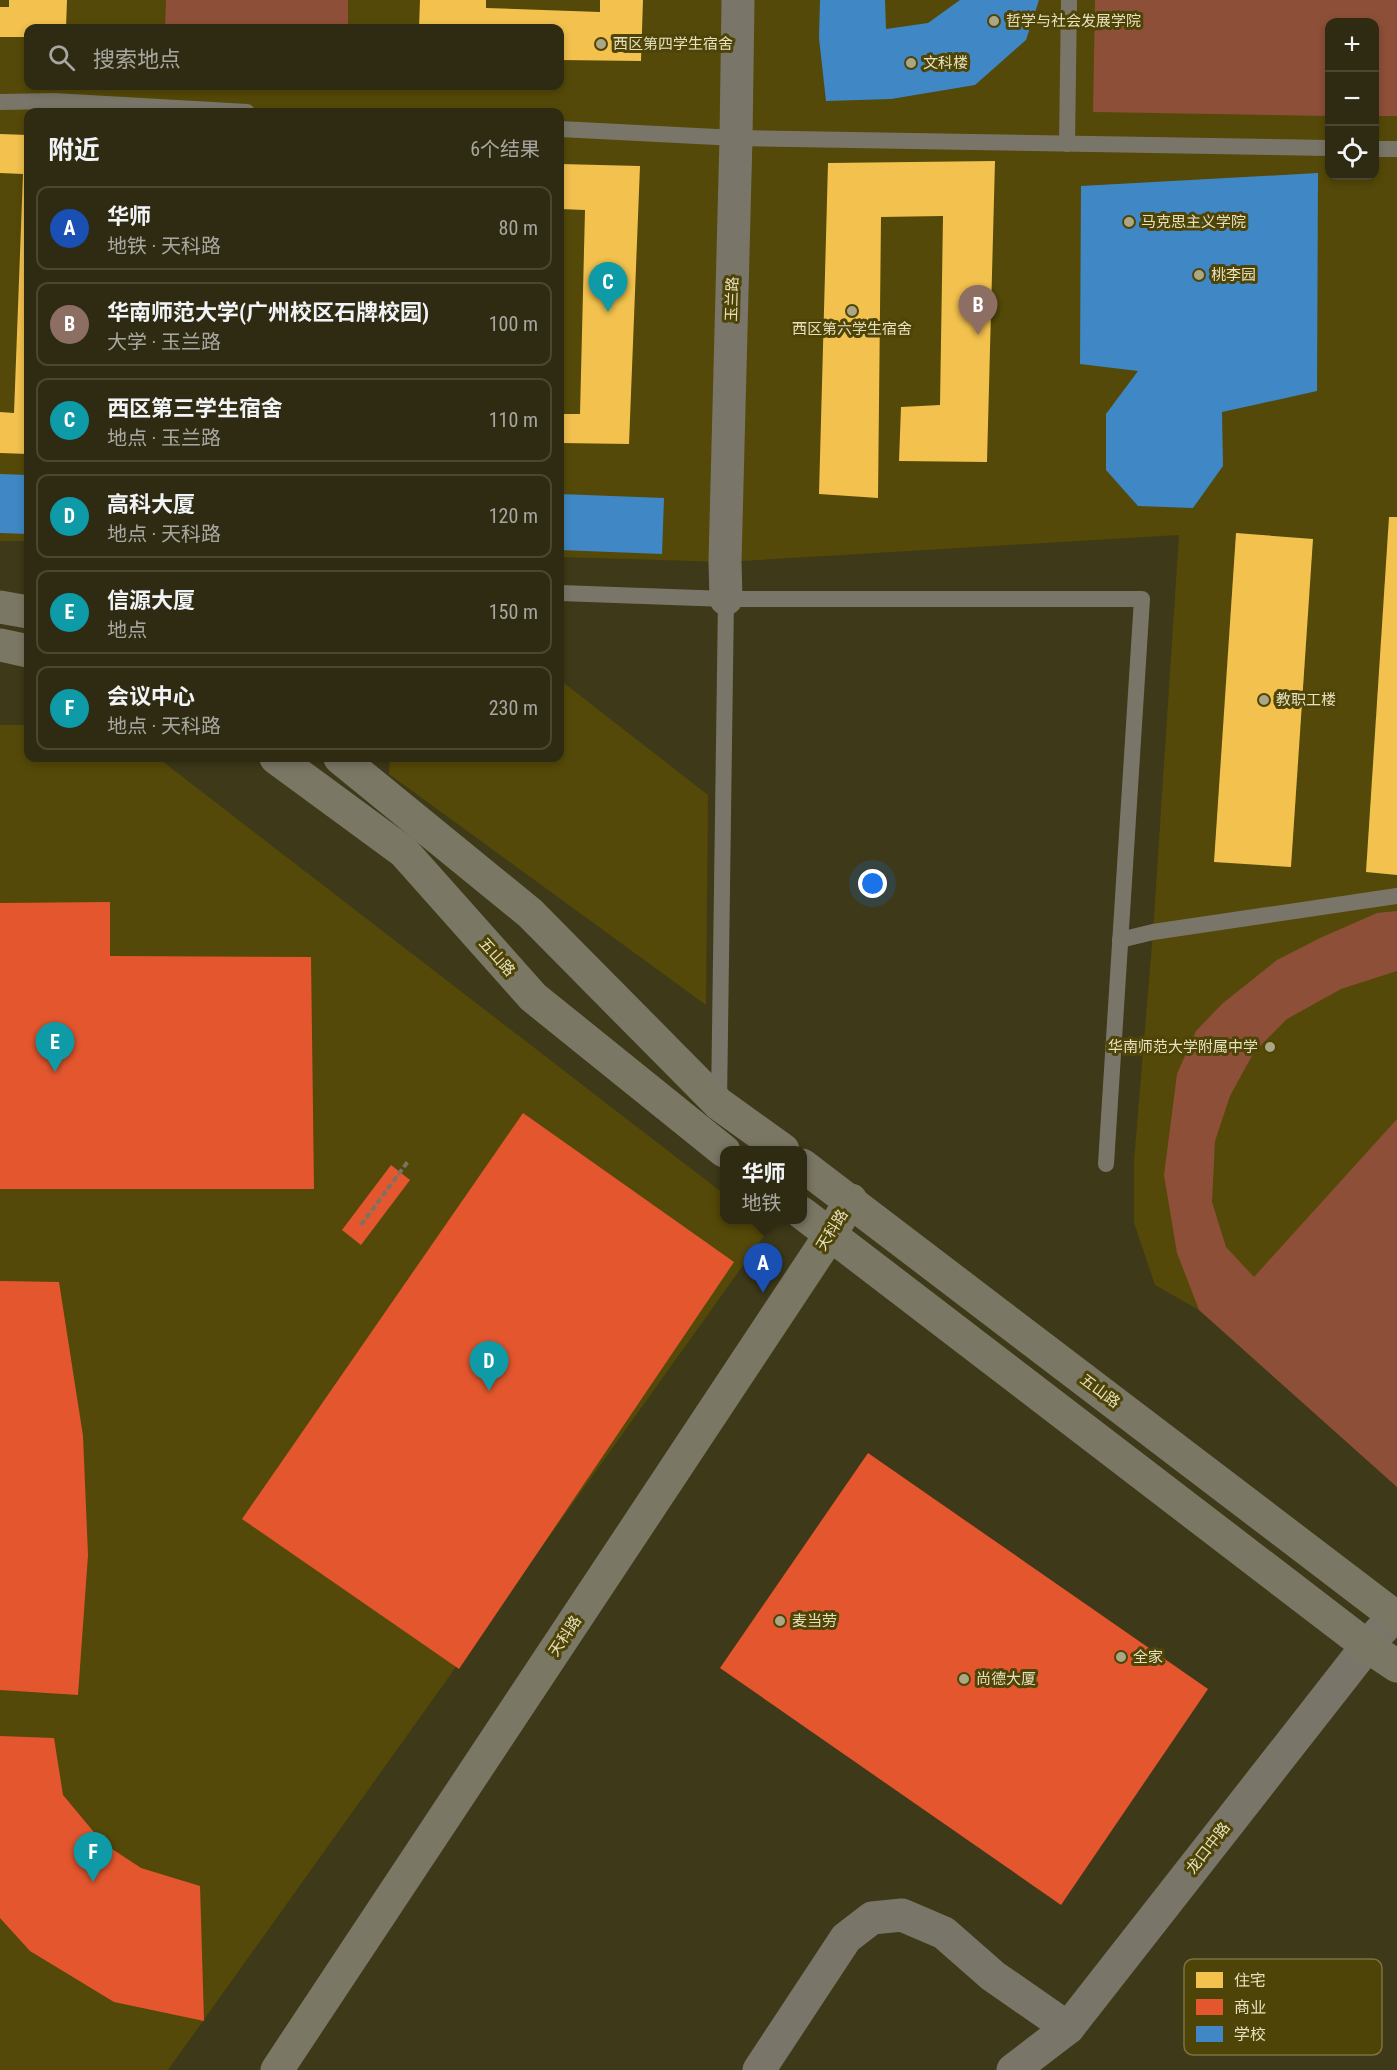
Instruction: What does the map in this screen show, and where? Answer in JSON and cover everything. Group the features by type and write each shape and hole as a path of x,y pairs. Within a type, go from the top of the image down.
{"main road":[{"path":"0,607 24,611"},
{"path":"0,645 24,650"},
{"name":"五山路","path":"281,762 404,852 533,997 720,1147"},
{"path":"345,762 530,913 719,1104 777,1146"},
{"name":"五山路","path":"807,1169 1396,1617"},
{"name":"天科路","path":"277,2070 851,1200"},
{"path":"807,1217 1367,1646 1397,1666"}],"street":[{"name":"玉兰路","path":"726,598 724,562 738,0"},
{"name":"龙口中路","path":"1013,2070 1068,2028 1367,1646 1396,1617"},
{"path":"759,2070 846,1938 872,1918 902,1915 944,1933 993,1976 1068,2028"}],"lane":[{"path":"1067,144 1069,0"},
{"path":"0,102 54,102 170,108"},
{"path":"564,129 736,138 1325,148"},
{"path":"1379,149 1397,149"},
{"path":"564,592 726,598 1142,599 1106,1164"},
{"path":"719,1104 726,598"},
{"path":"1120,940 1153,932 1397,896"}],"path":[{"path":"362,1225 409,1160"}],"shaded area":[{"path":"0,0 1397,0 1397,1487 1199,1310 1155,1285 1134,1223 1134,1161 1153,932 1179,535 725,562 564,557 564,108 24,108 24,541 0,541"},
{"path":"166,0 348,0 348,24 165,24"},
{"path":"1095,0 1397,0 1397,116 1379,116 1379,18 1325,18 1325,116 1093,112"},
{"path":"564,683 708,795 706,1005 389,774 390,762 564,762"},
{"path":"0,725 24,725 24,762 163,762 720,1191 720,1224 762,1224 769,1229 168,2070 0,2070"},
{"path":"1397,911 1397,971 1341,989 1287,1019 1254,1052 1230,1096 1215,1141 1212,1202 1226,1247 1254,1277 1397,1119 1397,1487 1199,1310 1177,1253 1164,1175 1177,1074 1196,1031 1223,1003 1277,960 1377,913"}],"building: 住宅":[{"path":"9,0 67,0 66,24 24,24 24,37 0,37 0,7 9,7"},
{"name":"西区第四学生宿舍","path":"420,0 486,0 486,8 600,12 600,0 643,0 641,61 564,60 564,24 419,24"},
{"path":"0,134 24,135 24,454 0,453 0,412 14,413 23,174 0,173"},
{"name":"西区第六学生宿舍","path":"995,161 987,462 899,461 901,407 940,405 943,216 881,217 878,498 819,494 828,163"},
{"path":"564,164 640,166 629,444 564,443 564,414 580,414 585,210 564,209"},
{"name":"教职工楼","path":"1389,517 1397,517 1397,875 1366,872"},
{"name":"教职工楼","path":"1236,533 1313,539 1291,867 1214,862"}],"building: 商业":[{"path":"110,902 110,956 311,957 314,1189 0,1189 0,903"},
{"path":"523,1113 734,1262 459,1669 242,1519"},
{"path":"391,1165 410,1180 361,1245 342,1230"},
{"path":"0,1281 59,1282 83,1436 88,1555 78,1695 0,1690"},
{"name":"尚德大厦","path":"868,1453 1208,1689 1061,1905 720,1668"},
{"path":"0,1736 54,1738 63,1795 103,1843 141,1868 200,1886 204,2021 114,2002 30,1951 0,1918"}],"building: 学校":[{"name":"文科楼","path":"820,0 885,0 886,29 928,23 960,0 1039,0 1026,40 975,85 891,99 826,101 819,38"},
{"name":"桃李园","path":"1318,173 1317,391 1222,412 1223,466 1193,508 1138,506 1106,470 1106,414 1138,371 1080,364 1081,186"},
{"path":"0,474 24,475 24,534 0,533"},
{"path":"564,494 664,498 662,554 564,550"}],"place":[{"name":"哲学与社会发展学院","path":"994,21"},
{"name":"西区第四学生宿舍","path":"601,44"},
{"name":"文科楼","path":"911,63"},
{"name":"马克思主义学院","path":"1129,222"},
{"name":"桃李园","path":"1199,275"},
{"name":"西区第六学生宿舍","path":"852,311"},
{"name":"西区第三学生宿舍","path":"608,312"},
{"name":"华南师范大学(广州校区石牌校园)","path":"978,335"},
{"name":"教职工楼","path":"1264,700"},
{"name":"华南师范大学附属中学","path":"1270,1047"},
{"name":"信源大厦","path":"55,1072"},
{"name":"华师","path":"763,1293"},
{"name":"高科大厦","path":"489,1391"},
{"name":"麦当劳","path":"780,1621"},
{"name":"全家","path":"1121,1657"},
{"name":"尚德大厦","path":"964,1679"},
{"name":"会议中心","path":"93,1882"}]}
